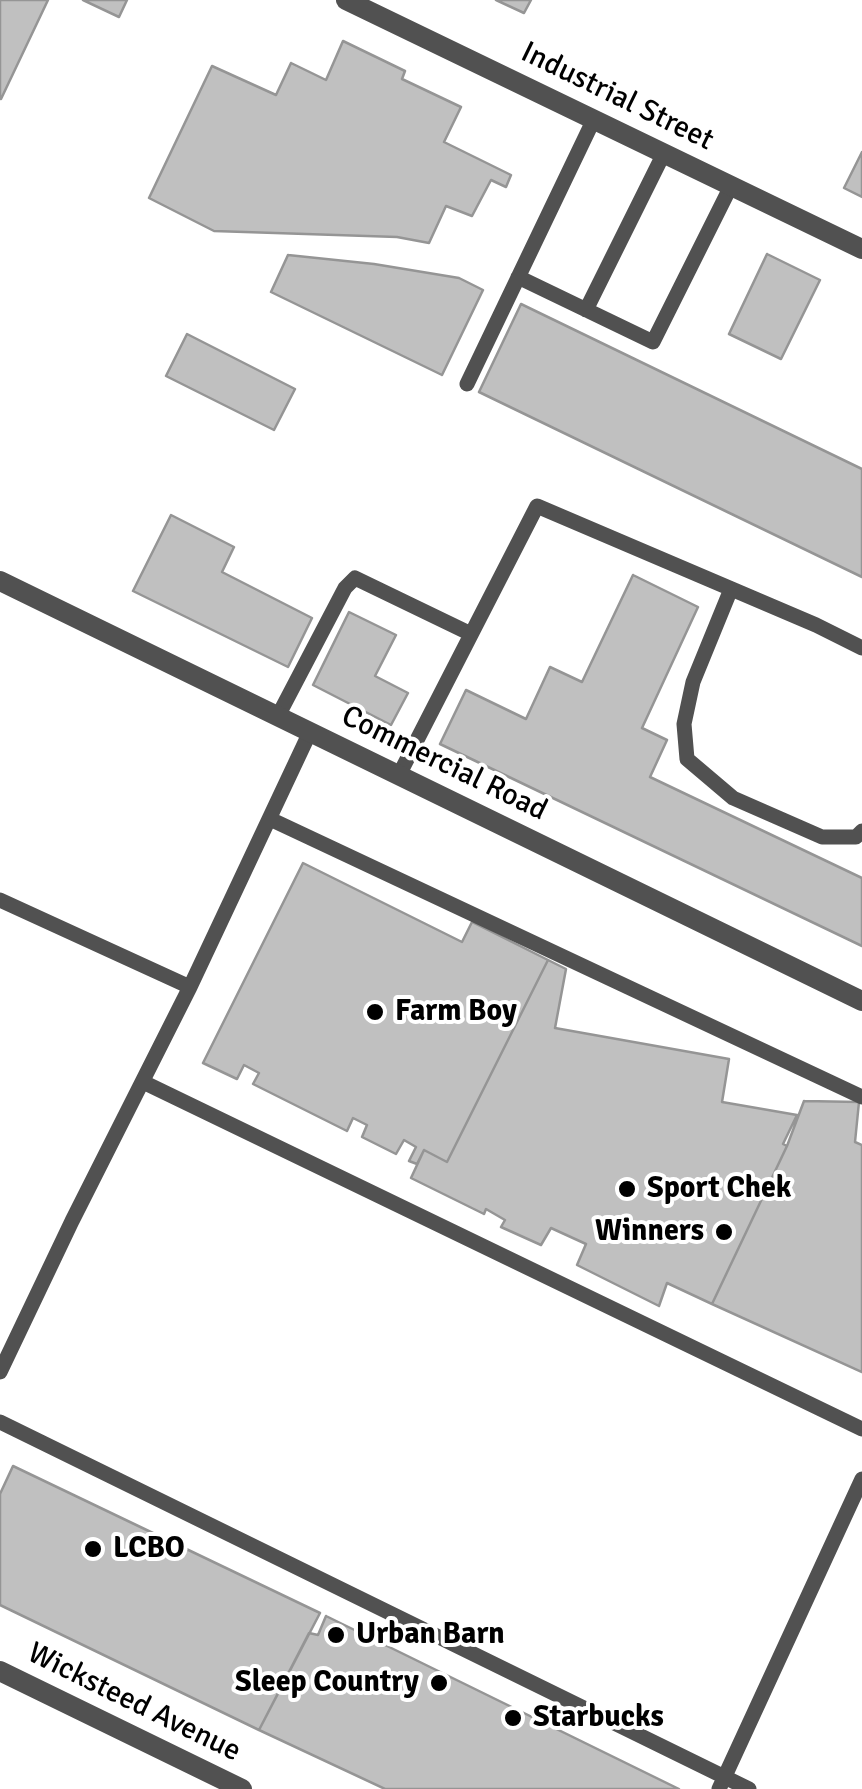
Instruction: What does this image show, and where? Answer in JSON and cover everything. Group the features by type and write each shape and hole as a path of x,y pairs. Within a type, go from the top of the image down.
{"street":[{"name":"Industrial Street","path":"346,0 862,249"},
{"name":"Commercial Road","path":"0,581 862,1001"},
{"name":"Wicksteed Avenue","path":"0,1671 242,1789"}],"lane":[{"path":"467,384 594,119"},
{"path":"586,310 664,154"},
{"path":"518,278 654,342 732,186"},
{"path":"398,775 537,506 862,648"},
{"path":"278,716 345,588 355,578 471,634"},
{"path":"731,589 693,682 684,724 687,759 734,798 822,837 856,838 862,832"},
{"path":"0,1372 190,988 310,732"},
{"path":"270,819 862,1097"},
{"path":"0,900 190,988"},
{"path":"143,1082 862,1430"},
{"path":"0,1422 721,1783 749,1789"},
{"path":"721,1783 862,1479"}],"building":[{"path":"0,0 48,0 1,99 0,98"},
{"path":"83,0 127,0 119,17"},
{"path":"496,0 531,0 524,13"},
{"path":"343,41 405,71 402,79 461,107 444,142 511,175 506,187 491,180 472,216 446,206 429,243 397,237 214,231 149,198 212,66 276,95 291,63 326,80"},
{"path":"862,152 862,197 844,188"},
{"path":"767,254 820,280 781,359 729,334"},
{"path":"288,255 459,278 483,290 442,375 271,292"},
{"path":"521,304 862,469 862,577 479,392"},
{"path":"187,334 295,389 274,430 166,376"},
{"path":"171,515 234,547 222,572 312,618 288,667 133,591"},
{"path":"633,575 698,607 642,728 667,740 650,777 862,878 862,946 440,744 466,690 526,719 550,667 582,682"},
{"path":"349,612 396,635 375,676 408,693 391,725 313,685"},
{"name":"Farm Boy","path":"303,863 462,942 472,922 548,960 447,1162 424,1150 417,1164 409,1161 416,1147 404,1140 396,1154 362,1137 367,1125 353,1118 347,1131 253,1084 259,1073 244,1065 237,1079 203,1063"},
{"path":"548,960 566,969 555,1028 729,1059 722,1102 797,1115 783,1144 787,1146 712,1304 667,1283 659,1306 577,1265 586,1244 551,1228 541,1245 501,1227 505,1220 486,1209 484,1214 411,1178 424,1150 447,1162"},
{"path":"804,1101 859,1102 855,1142 862,1145 862,1372 712,1304 787,1146"},
{"name":"LCBO","path":"13,1466 320,1613 259,1730 0,1605 0,1494"},
{"path":"326,1616 679,1789 385,1789 259,1730 309,1633 318,1635"}],"place":[{"name":"Farm Boy","path":"375,1012"},
{"name":"Sport Chek","path":"627,1189"},
{"name":"Winners","path":"724,1232"},
{"name":"LCBO","path":"93,1549"},
{"name":"Urban Barn","path":"336,1635"},
{"name":"Sleep Country","path":"439,1683"},
{"name":"Starbucks","path":"513,1718"}]}
